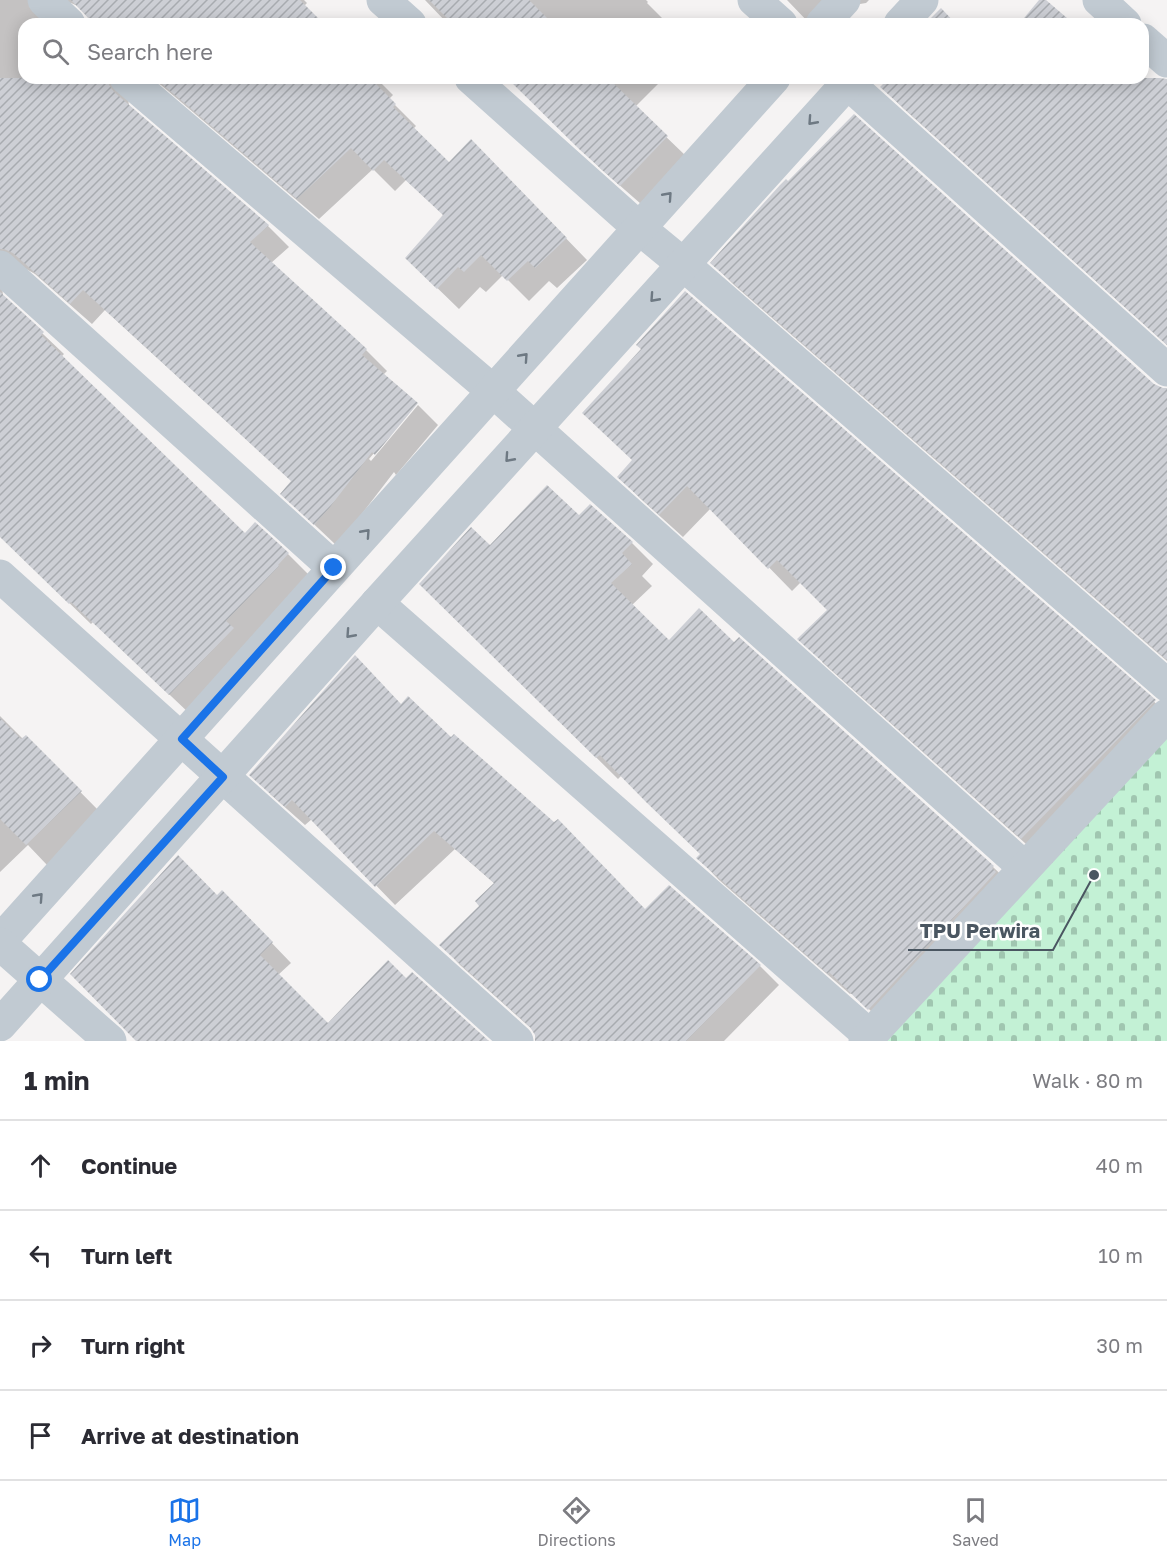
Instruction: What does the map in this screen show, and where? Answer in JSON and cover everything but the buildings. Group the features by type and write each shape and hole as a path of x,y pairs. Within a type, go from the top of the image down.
{"street":[{"path":"44,0 63,18"},
{"path":"383,0 403,18"},
{"path":"754,0 774,18"},
{"path":"828,18 844,0"},
{"path":"906,18 922,0"},
{"path":"1099,0 1118,18"},
{"path":"1149,45 1167,61"},
{"path":"133,84 493,391 1025,868"},
{"path":"478,84 639,228 1167,685"},
{"path":"110,1041 0,943 769,84"},
{"path":"0,1025 377,603 684,265 843,84"},
{"path":"851,84 1167,370"},
{"path":"0,267 334,568"},
{"path":"0,576 516,1041"},
{"path":"377,603 867,1039 1167,715"}],"green space":[{"path":"1167,708 1167,1041 876,1041"}],"place":[{"name":"TPU Perwira","path":"1094,875"}],"route":[{"path":"40,980 223,777 182,739 334,568"}]}
